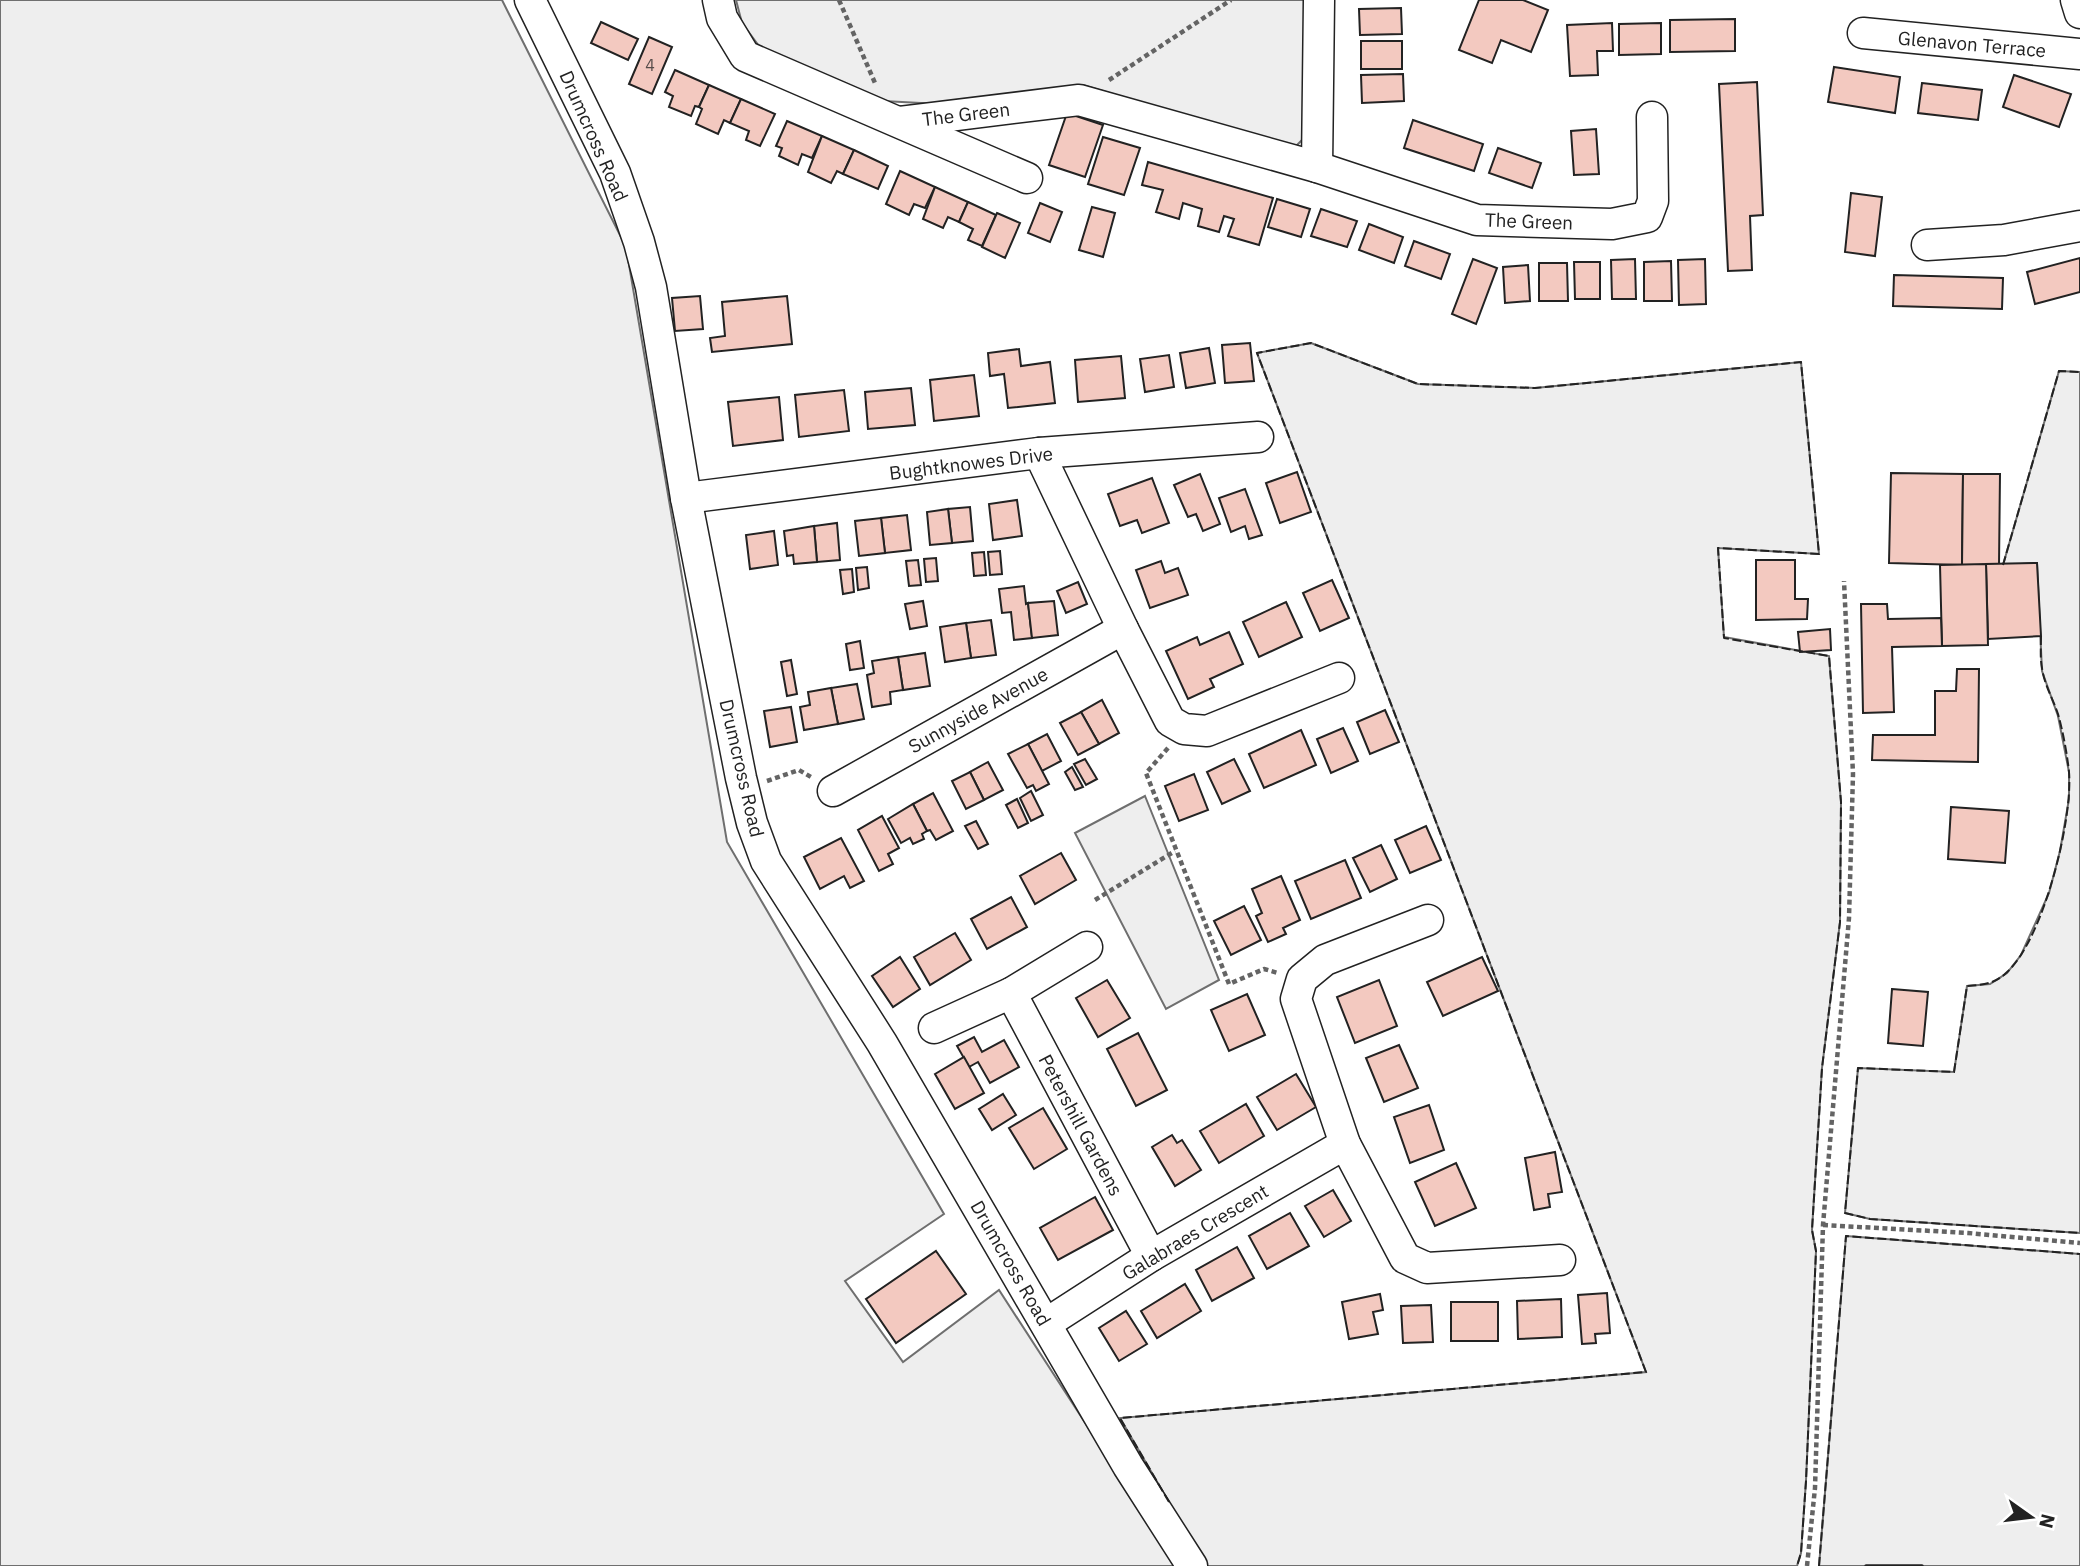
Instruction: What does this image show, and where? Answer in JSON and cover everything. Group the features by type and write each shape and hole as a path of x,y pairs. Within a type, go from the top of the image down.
{"street":[{"name":"Drumcross Road","path":"530,0 615,173 639,242 651,287 686,498 744,789 766,861 882,1043 1128,1466 1192,1566"},
{"name":"The Green","path":"718,0 722,18 745,56 1027,178"},
{"path":"1317,167 1319,0"},
{"path":"2076,0 2080,13"},
{"name":"Glenavon Terrace","path":"1863,33 2080,54"},
{"name":"The Green","path":"895,120 1079,100 1317,167 1477,220 1612,224 1647,217 1653,201 1653,117"},
{"path":"1927,245 2004,240 2080,226"},
{"name":"Bughtknowes Drive","path":"686,498 1039,453 1258,437"},
{"path":"1039,453 1123,629 1170,720 1184,729 1207,731 1339,678"},
{"name":"Sunnyside Avenue","path":"833,791 1123,629"},
{"path":"1428,920 1325,960 1302,979 1296,999 1345,1144 1405,1258 1427,1268 1560,1260"},
{"path":"934,1028 1011,993 1087,947"},
{"name":"Petershill Gardens","path":"1011,993 1151,1256"},
{"name":"Galabraes Crescent","path":"1046,1324 1151,1256 1345,1144"}],"path":[{"path":"839,0 895,120"},
{"path":"1079,100 1231,0"},
{"path":"1807,1566 1815,1489 1822,1225 1849,918 1853,774 1844,581"},
{"path":"1184,729 1146,773 1229,984 1264,969 1302,979"},
{"path":"744,789 799,770 833,791"},
{"path":"1095,900 1175,851"},
{"path":"1822,1225 1968,1233 2080,1243"}],"shaded area":[{"path":"0,0 502,0 626,247 727,842 944,1214 845,1281 903,1362 999,1290 1178,1566 0,1566"},
{"path":"736,0 1310,0 1305,137 1297,145 1290,147 1083,85 940,104 883,101 759,46 742,23"},
{"path":"1311,343 1418,384 1535,388 1801,362 1819,554 1718,548 1724,637 1829,656 1841,802 1840,922 1822,1068 1812,1230 1816,1251 1806,1481 1801,1553 1797,1566 1206,1566 1120,1418 1646,1372 1257,353"},
{"path":"2059,371 2080,372 2080,1233 1870,1219 1845,1213 1858,1068 1954,1072 1967,986 1990,984 2007,973 2021,955 2049,893 2060,851 2069,799 2069,772 2058,716 2042,671 2037,563 2003,565"},
{"path":"1145,796 1219,980 1166,1009 1075,833"},
{"path":"1846,1236 2080,1254 2080,1566 1819,1566"}],"building":[{"path":"1479,0 1523,0 1548,10 1531,52 1501,40 1492,63 1459,50"},
{"path":"1401,8 1402,34 1360,35 1359,9"},
{"path":"1735,19 1735,51 1670,52 1670,20"},
{"path":"601,22 638,39 628,60 591,43"},
{"path":"1612,23 1613,51 1597,51 1598,75 1570,76 1567,25"},
{"path":"1661,23 1661,54 1619,55 1619,24"},
{"path":"649,37 672,47 652,94 629,84"},
{"path":"1361,41 1402,41 1402,69 1361,69"},
{"path":"1834,67 1900,77 1895,113 1828,102"},
{"path":"675,70 709,85 699,107 695,106 691,116 669,107 673,96 665,92"},
{"path":"1403,74 1404,101 1362,103 1361,75"},
{"path":"2014,75 2071,94 2059,127 2003,107"},
{"path":"1757,82 1763,215 1750,216 1752,270 1728,271 1719,84"},
{"path":"1922,83 1982,90 1978,120 1918,113"},
{"path":"709,85 741,99 730,123 724,120 718,134 696,124 702,109 699,107"},
{"path":"741,99 775,114 760,146 746,140 749,131 730,123"},
{"path":"1067,113 1103,125 1085,177 1049,165"},
{"path":"1413,120 1483,144 1474,171 1404,148"},
{"path":"787,121 822,136 812,158 802,154 798,165 779,156 782,148 776,146"},
{"path":"1596,129 1599,174 1574,175 1571,131"},
{"path":"822,136 854,150 843,174 837,171 831,183 808,172"},
{"path":"1103,137 1140,148 1124,195 1088,184"},
{"path":"1498,148 1541,163 1532,188 1489,173"},
{"path":"854,150 888,166 878,189 843,174"},
{"path":"1148,162 1273,198 1259,245 1228,236 1234,219 1224,216 1219,232 1198,226 1202,209 1183,203 1179,219 1156,212 1163,190 1142,185"},
{"path":"900,171 935,187 925,208 914,204 909,215 886,204"},
{"path":"935,187 968,202 959,222 948,217 943,228 923,219"},
{"path":"1851,193 1882,197 1875,256 1845,252"},
{"path":"1277,199 1310,209 1301,237 1268,227"},
{"path":"968,202 996,215 982,246 968,240 973,229 959,222"},
{"path":"1040,203 1062,212 1050,242 1028,233"},
{"path":"1092,207 1115,213 1103,257 1079,250"},
{"path":"1321,209 1357,221 1347,247 1311,236"},
{"path":"997,213 1020,223 1005,258 982,247"},
{"path":"1369,224 1403,237 1394,263 1359,250"},
{"path":"1414,241 1450,254 1441,279 1405,266"},
{"path":"2080,258 2080,292 2035,304 2027,272"},
{"path":"1473,259 1497,268 1476,324 1452,314"},
{"path":"1635,259 1636,299 1612,299 1611,260"},
{"path":"1705,259 1706,304 1679,305 1678,260"},
{"path":"1671,261 1672,301 1644,301 1644,262"},
{"path":"1574,262 1600,262 1600,299 1575,299"},
{"path":"1539,263 1567,263 1568,301 1539,301"},
{"path":"1528,265 1530,301 1505,303 1503,267"},
{"path":"1894,275 2003,278 2002,309 1893,306"},
{"path":"700,296 703,329 675,331 672,298"},
{"path":"787,296 792,344 712,352 710,338 725,336 722,302"},
{"path":"1250,343 1254,381 1225,383 1222,345"},
{"path":"1209,348 1215,383 1186,388 1180,353"},
{"path":"1019,349 1021,366 1050,362 1055,403 1008,408 1004,374 990,376 988,353"},
{"path":"1169,355 1174,387 1145,392 1140,359"},
{"path":"1121,356 1125,398 1078,402 1075,360"},
{"path":"974,375 979,416 934,421 930,380"},
{"path":"911,388 915,425 868,429 865,392"},
{"path":"844,390 849,431 799,437 795,395"},
{"path":"779,397 783,440 733,446 728,402"},
{"path":"1297,472 1311,512 1280,523 1266,483"},
{"path":"1891,473 1963,474 1962,565 1889,563"},
{"path":"1200,474 1220,524 1203,531 1196,514 1188,517 1174,485"},
{"path":"1963,474 2000,474 1999,565 1962,565"},
{"path":"1152,478 1169,523 1142,533 1137,520 1120,526 1108,494"},
{"path":"1245,489 1262,535 1249,539 1245,526 1231,532 1219,498"},
{"path":"1017,500 1022,536 993,540 989,504"},
{"path":"970,507 973,541 952,543 948,509"},
{"path":"948,509 952,543 930,545 927,512"},
{"path":"907,515 911,550 885,553 881,518"},
{"path":"881,518 885,553 859,556 855,521"},
{"path":"837,523 840,560 817,562 814,526"},
{"path":"814,526 817,562 794,564 793,555 787,556 784,531"},
{"path":"774,531 778,565 750,569 746,535"},
{"path":"1000,551 1002,574 990,575 988,552"},
{"path":"984,552 986,575 974,576 972,553"},
{"path":"936,558 938,581 926,582 924,559"},
{"path":"918,560 921,585 909,586 906,561"},
{"path":"1756,560 1795,560 1795,599 1808,599 1807,619 1756,620"},
{"path":"1161,561 1165,573 1178,568 1188,595 1150,608 1136,570"},
{"path":"2037,563 2041,636 1988,639 1986,564"},
{"path":"1986,564 1988,645 1942,646 1940,565"},
{"path":"867,567 869,588 858,590 856,568"},
{"path":"852,569 854,592 843,594 840,570"},
{"path":"1332,580 1349,618 1320,631 1303,593"},
{"path":"1078,582 1087,604 1066,613 1057,591"},
{"path":"1024,586 1032,638 1014,640 1011,612 1002,613 999,589"},
{"path":"923,601 927,626 910,629 905,604"},
{"path":"1054,601 1058,635 1032,638 1028,603"},
{"path":"1286,602 1302,637 1259,657 1243,622"},
{"path":"1861,604 1887,604 1888,619 1941,618 1942,646 1892,647 1894,712 1863,713"},
{"path":"991,620 996,655 971,658 966,623"},
{"path":"966,623 971,658 945,662 940,627"},
{"path":"1830,629 1831,650 1800,652 1798,632"},
{"path":"1229,632 1243,664 1210,679 1214,687 1188,699 1166,651 1197,637 1200,645"},
{"path":"860,641 864,668 850,670 846,644"},
{"path":"925,653 930,686 903,690 898,657"},
{"path":"898,657 903,690 890,692 891,704 872,707 867,675 874,673 872,661"},
{"path":"791,660 797,694 787,696 781,662"},
{"path":"1957,669 1979,669 1978,762 1872,760 1873,735 1935,735 1935,691 1956,691"},
{"path":"857,684 864,719 838,724 831,688"},
{"path":"831,688 838,724 804,730 800,707 810,705 808,692"},
{"path":"1102,700 1119,733 1099,744 1081,712"},
{"path":"791,707 797,742 770,747 764,711"},
{"path":"1385,710 1399,742 1370,754 1357,722"},
{"path":"1081,712 1099,744 1078,755 1060,723"},
{"path":"1343,728 1358,761 1331,773 1317,739"},
{"path":"1301,730 1316,765 1264,788 1249,754"},
{"path":"1047,734 1061,761 1042,771 1028,744"},
{"path":"1028,744 1049,784 1036,791 1033,785 1027,788 1008,754"},
{"path":"1085,759 1097,779 1086,785 1074,764"},
{"path":"1234,759 1250,791 1222,804 1207,772"},
{"path":"988,762 1003,790 984,800 970,772"},
{"path":"1072,767 1083,787 1075,790 1065,772"},
{"path":"970,772 984,800 966,809 952,781"},
{"path":"1194,774 1208,810 1179,821 1165,786"},
{"path":"1031,791 1043,815 1031,821 1020,798"},
{"path":"933,793 953,831 936,840 930,830 927,831 913,804"},
{"path":"1017,799 1028,823 1018,828 1006,805"},
{"path":"913,804 927,831 922,834 924,839 913,844 910,838 901,843 888,819"},
{"path":"1951,807 2009,811 2005,863 1948,859"},
{"path":"882,816 899,848 888,854 893,864 879,871 858,830"},
{"path":"976,821 988,844 978,849 965,826"},
{"path":"1426,826 1441,860 1410,873 1395,840"},
{"path":"841,838 864,881 850,888 844,876 820,889 804,857"},
{"path":"1381,845 1397,879 1370,892 1353,858"},
{"path":"1061,853 1076,880 1035,904 1020,876"},
{"path":"1345,860 1361,898 1311,919 1295,881"},
{"path":"1281,876 1300,920 1283,928 1286,934 1268,942 1256,916 1262,913 1252,889"},
{"path":"1011,897 1027,927 987,949 971,919"},
{"path":"1244,906 1261,940 1231,955 1214,921"},
{"path":"955,933 971,960 930,985 914,957"},
{"path":"900,957 920,989 893,1007 872,976"},
{"path":"1482,957 1498,991 1443,1016 1427,982"},
{"path":"1107,980 1130,1018 1098,1037 1076,998"},
{"path":"1379,980 1397,1026 1355,1043 1337,997"},
{"path":"1892,989 1928,992 1923,1046 1888,1043"},
{"path":"1247,994 1265,1035 1229,1051 1211,1010"},
{"path":"1138,1033 1167,1090 1136,1106 1107,1049"},
{"path":"974,1037 982,1052 1004,1040 1019,1067 990,1083 978,1062 969,1067 957,1046"},
{"path":"1399,1045 1418,1088 1384,1102 1366,1058"},
{"path":"964,1057 984,1093 955,1109 935,1074"},
{"path":"1296,1074 1316,1107 1277,1130 1257,1097"},
{"path":"1003,1094 1016,1115 992,1130 979,1109"},
{"path":"1246,1104 1264,1136 1219,1163 1200,1131"},
{"path":"1429,1105 1444,1150 1410,1163 1394,1117"},
{"path":"1043,1108 1067,1149 1034,1169 1009,1128"},
{"path":"1172,1135 1177,1143 1182,1140 1201,1170 1175,1186 1152,1147"},
{"path":"1555,1152 1562,1192 1548,1194 1550,1207 1534,1210 1525,1158"},
{"path":"1456,1163 1476,1208 1435,1226 1415,1182"},
{"path":"1333,1190 1351,1221 1324,1237 1305,1206"},
{"path":"1095,1197 1113,1230 1058,1260 1040,1228"},
{"path":"1290,1213 1309,1246 1267,1269 1249,1236"},
{"path":"1237,1247 1254,1278 1212,1301 1196,1270"},
{"path":"936,1251 966,1294 896,1343 866,1299"},
{"path":"1185,1284 1201,1311 1157,1338 1141,1311"},
{"path":"1607,1293 1610,1333 1595,1334 1596,1343 1582,1344 1578,1295"},
{"path":"1380,1294 1383,1310 1373,1312 1378,1334 1349,1339 1342,1302"},
{"path":"1561,1299 1562,1337 1518,1339 1517,1301"},
{"path":"1451,1302 1498,1302 1498,1341 1451,1341"},
{"path":"1431,1305 1433,1342 1403,1343 1401,1306"},
{"path":"1126,1311 1147,1344 1119,1361 1099,1328"}],"fence":[{"path":"1169,1502 1120,1418 1646,1372 1257,353 1311,343 1418,384 1535,388 1801,362 1819,554 1718,548 1724,638 1829,656 1841,802 1840,922 1822,1068 1812,1230 1816,1251 1806,1481 1801,1553 1797,1566"},
{"path":"2003,565 2059,371 2080,372"},
{"path":"2041,636 2043,674 2060,721 2069,772 2069,793 2061,848 2043,908 2032,935 2006,973 1993,982 1967,986 1954,1072 1858,1068 1845,1213 1870,1219 2080,1233"},
{"path":"1819,1566 1846,1236 2080,1254"}],"wall":[{"path":"1866,1566 1922,1566"}]}
